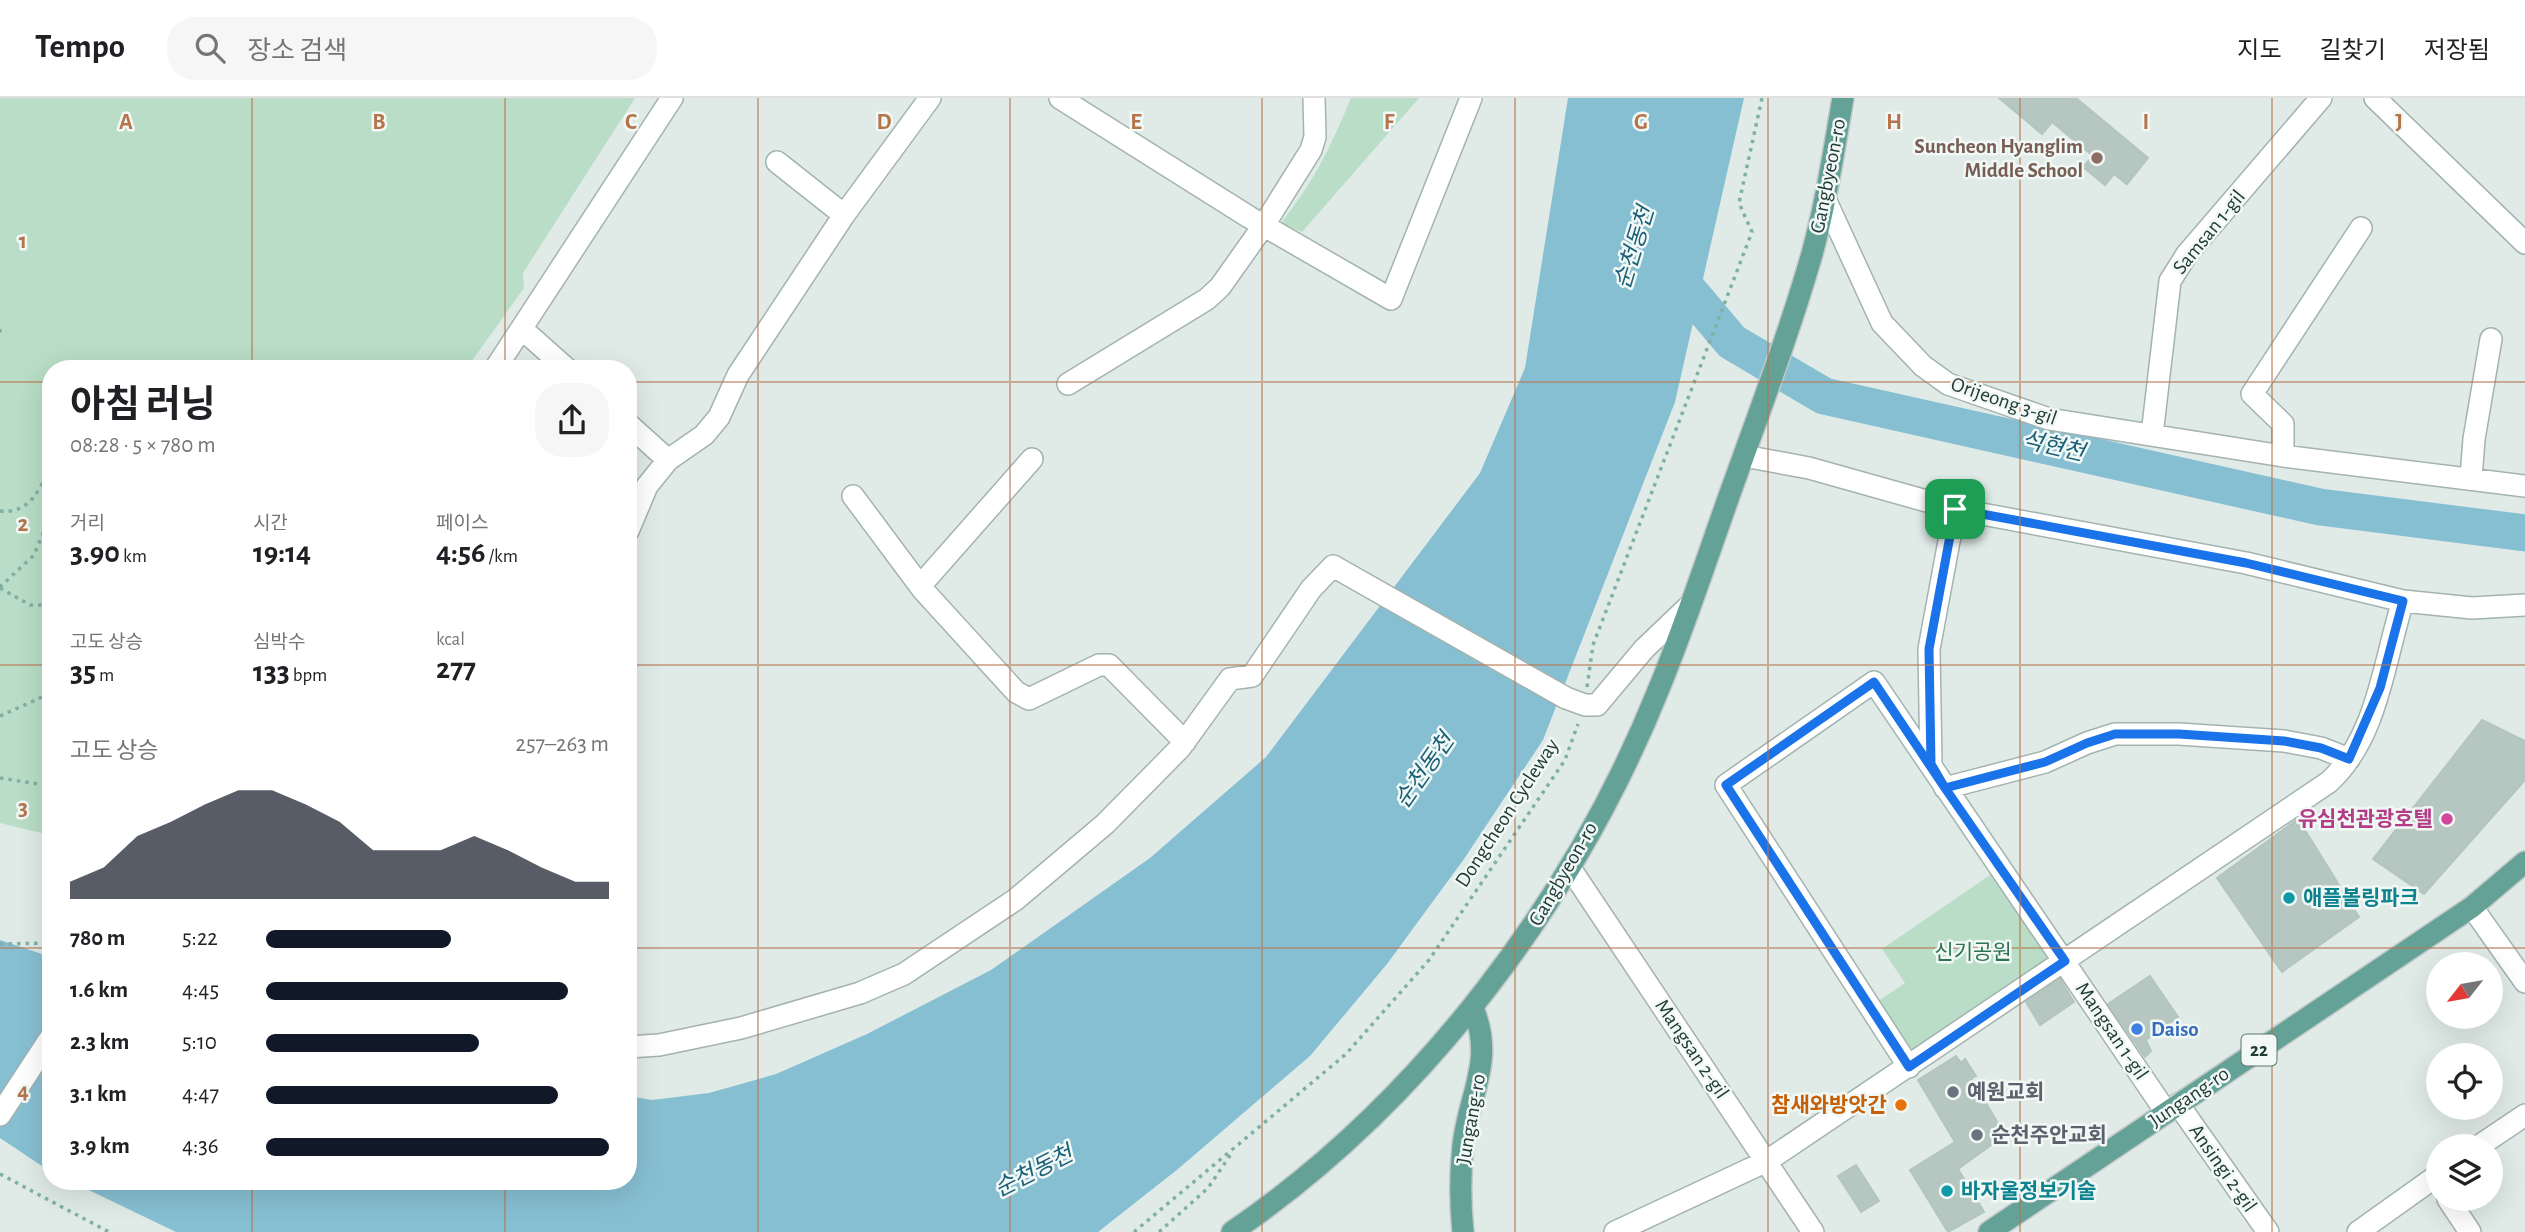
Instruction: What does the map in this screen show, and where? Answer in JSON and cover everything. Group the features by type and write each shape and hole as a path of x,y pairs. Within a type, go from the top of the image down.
{"main road":[{"name":"Gangbyeon-ro","path":"1233,1232 1309,1174 1350,1138 1473,1008 1506,967 1570,868 1649,710 1744,456 1812,254 1843,98"},
{"name":"Jungang-ro","path":"1990,1232 2472,907 2525,862"},
{"name":"Jungang-ro","path":"1463,1232 1460,1205 1463,1144 1483,1056 1483,1039 1473,1008"}],"street":[{"path":"501,360 672,98"},
{"path":"637,510 647,486 668,460 704,435 719,417 738,375 844,215 930,98"},
{"path":"1060,98 1264,225 1391,299 1471,98"},
{"path":"1068,384 1207,299 1220,286 1264,225 1311,150 1315,137 1314,98"},
{"name":"Samsan 1-gil","path":"2152,435 2170,281 2187,254 2321,98"},
{"path":"2375,98 2525,243"},
{"path":"777,162 844,215"},
{"name":"Orijeong 3-gil","path":"1825,199 1882,323 1923,366 1948,384 2049,419 2283,456 2525,486"},
{"path":"2283,456 2283,424 2252,394 2361,228"},
{"path":"522,329 557,360"},
{"path":"2471,478 2474,439 2491,339"},
{"path":"637,432 668,460"},
{"path":"1744,456 1809,468 1955,509 2246,563 2403,601 2472,608 2525,605"},
{"path":"920,586 1032,458"},
{"path":"853,496 920,586 1016,692 1030,699 1099,665 1109,665 1185,741"},
{"path":"1931,764 1929,649 1955,509"},
{"path":"637,1047 741,1028 860,993 904,974 1015,900 1105,824 1185,741 1230,679 1252,676 1311,589 1333,566 1575,701 1597,705 1644,649 1688,607"},
{"path":"1615,1232 1767,1161 2329,782 2349,759 2380,688 2403,601"},
{"name":"Mangsan 1-gil","path":"1909,1067 1726,785 1874,682 2065,961 2172,1108"},
{"path":"1945,788 2045,762 2115,734 2179,734 2284,741 2321,748 2349,759"},
{"name":"Mangsan 2-gil","path":"1570,868 1813,1232"},
{"path":"2472,907 2525,982"},
{"path":"0,1115 42,1051"},
{"name":"Ansingi 2-gil","path":"2172,1108 2268,1232"},
{"path":"2497,1134 2525,1115"},
{"path":"2358,1232 2426,1186"},
{"path":"2456,1211 2470,1232"}],"path":[{"name":"Dongcheon Cycleway","path":"1134,1232 1346,1054 1429,960 1565,760 1575,701 1594,645 1752,232 1739,203 1762,98"},
{"path":"0,511 23,508 42,484"},
{"path":"42,536 34,555 0,587 30,605 42,604"},
{"path":"0,716 42,697"},
{"path":"0,778 42,785"},
{"path":"0,944 42,943"},
{"path":"1159,1232 1208,1188 1235,1147"},
{"path":"0,1174 109,1232"}],"green space":[{"path":"0,98 635,98 523,273 524,288 472,360 42,360 42,833 0,823"},
{"path":"1351,98 1419,98 1302,232 1281,223 1321,163"},
{"name":"신기공원","path":"1993,873 2050,956 2040,971 1912,1059 1874,1004 1905,983 1882,949"}],"water":[{"name":"순천동천","path":"1568,98 1744,98 1675,402 1543,740 1464,859 1387,964 1310,1056 1178,1169 1098,1232 176,1232 89,1190 637,1190 637,1098 652,1100 709,1093 776,1074 867,1034 991,970 1150,858 1266,757 1480,473 1525,368"},
{"path":"0,940 42,954 42,1166 0,1138"}],"building":[{"path":"1999,98 2076,98 2148,158 2127,184 2114,174 2105,185 2083,167 2093,156 2052,122 2042,134"},
{"name":"유심천관광호텔","path":"2482,720 2525,741 2525,780 2424,894 2373,859"},
{"name":"애플볼링파크","path":"2298,819 2359,917 2282,972 2217,878"},
{"name":"Daiso","path":"2150,976 2178,1017 2146,1040 2151,1051 2145,1057 2108,1004"},
{"path":"2060,979 2074,1002 2040,1025 2026,1002"},
{"path":"1956,1056 1961,1063 1965,1059 1976,1076 1971,1078 2005,1135 1958,1169 1984,1212 1948,1232 1910,1170 1955,1142 1918,1080"},
{"path":"1856,1165 1879,1201 1861,1212 1838,1176"}],"waterway":[{"name":"석현천","path":"1667,265 1732,342 1824,396 2320,507 2525,533"}],"place":[{"name":"Suncheon Hyanglim Middle School","path":"2097,158"},
{"name":"유심천관광호텔","path":"2447,819"},
{"name":"애플볼링파크","path":"2289,898"},
{"name":"Daiso","path":"2137,1029"},
{"name":"예원교회","path":"1953,1092"},
{"name":"참새와방앗간","path":"1901,1105"},
{"name":"순천주안교회","path":"1977,1135"},
{"name":"바자울정보기술","path":"1947,1191"}],"route":[{"path":"1955,509 1929,649 1931,764 1945,788 2065,961 1909,1067 1726,785 1874,682 1945,788 2045,762 2115,734 2179,734 2284,741 2321,748 2349,759 2380,688 2403,601 2246,563 1955,509"}]}
